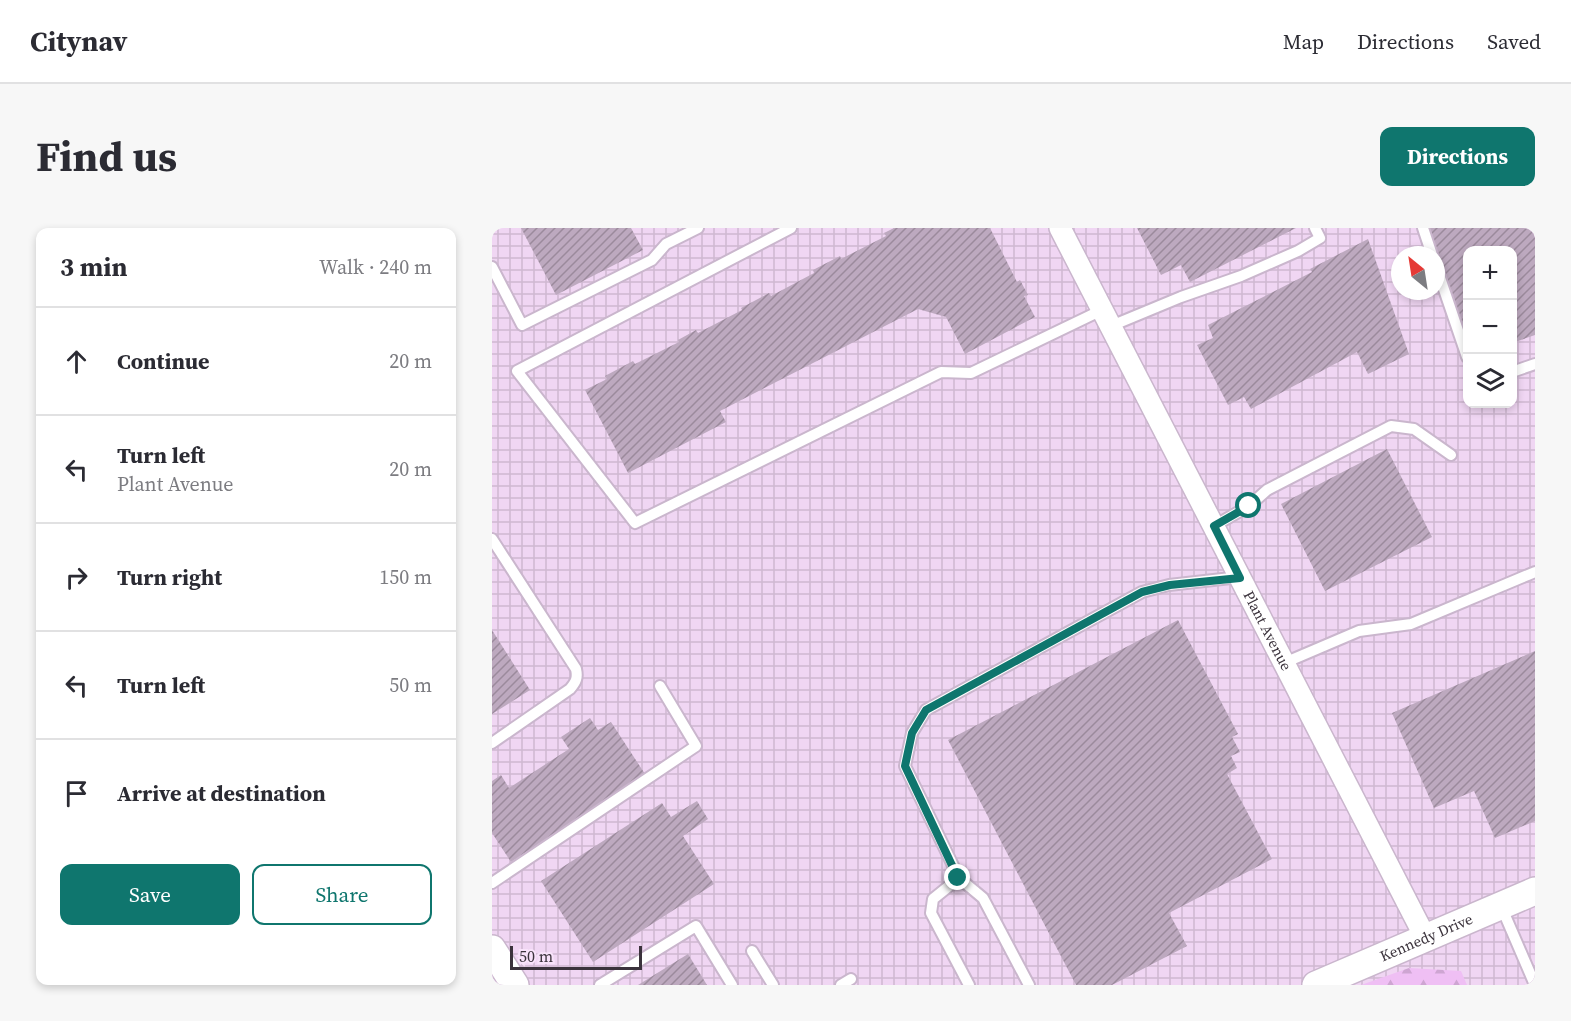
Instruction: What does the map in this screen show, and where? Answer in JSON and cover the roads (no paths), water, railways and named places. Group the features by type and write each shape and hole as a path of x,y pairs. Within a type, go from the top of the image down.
{"street":[{"name":"Plant Avenue","path":"1060,228 1425,937"},
{"name":"Kennedy Drive","path":"1316,985 1535,891"},
{"path":"492,949 515,985"}],"lane":[{"path":"492,267 522,325 652,260 666,244 698,228"},
{"path":"791,228 517,371 635,523 940,372 971,373 1106,318 1181,297 1241,276 1298,251 1320,238 1316,228"},
{"path":"1423,228 1429,246"},
{"path":"1445,292 1466,354"},
{"path":"1517,370 1535,364"},
{"path":"1214,526 1249,506 1267,490 1391,426 1414,429 1451,455"},
{"path":"492,539 576,669 578,676 570,689 492,743"},
{"path":"1284,663 1359,631 1411,624 1535,573"},
{"path":"1029,985 983,898 958,878 905,766 912,733 926,710 1142,592 1170,585 1240,578"},
{"path":"492,883 696,747 660,686"},
{"path":"958,878 933,899 932,913 969,985"},
{"path":"1501,906 1535,985"},
{"path":"600,985 696,926 732,985"},
{"path":"752,951 773,985"}]}
